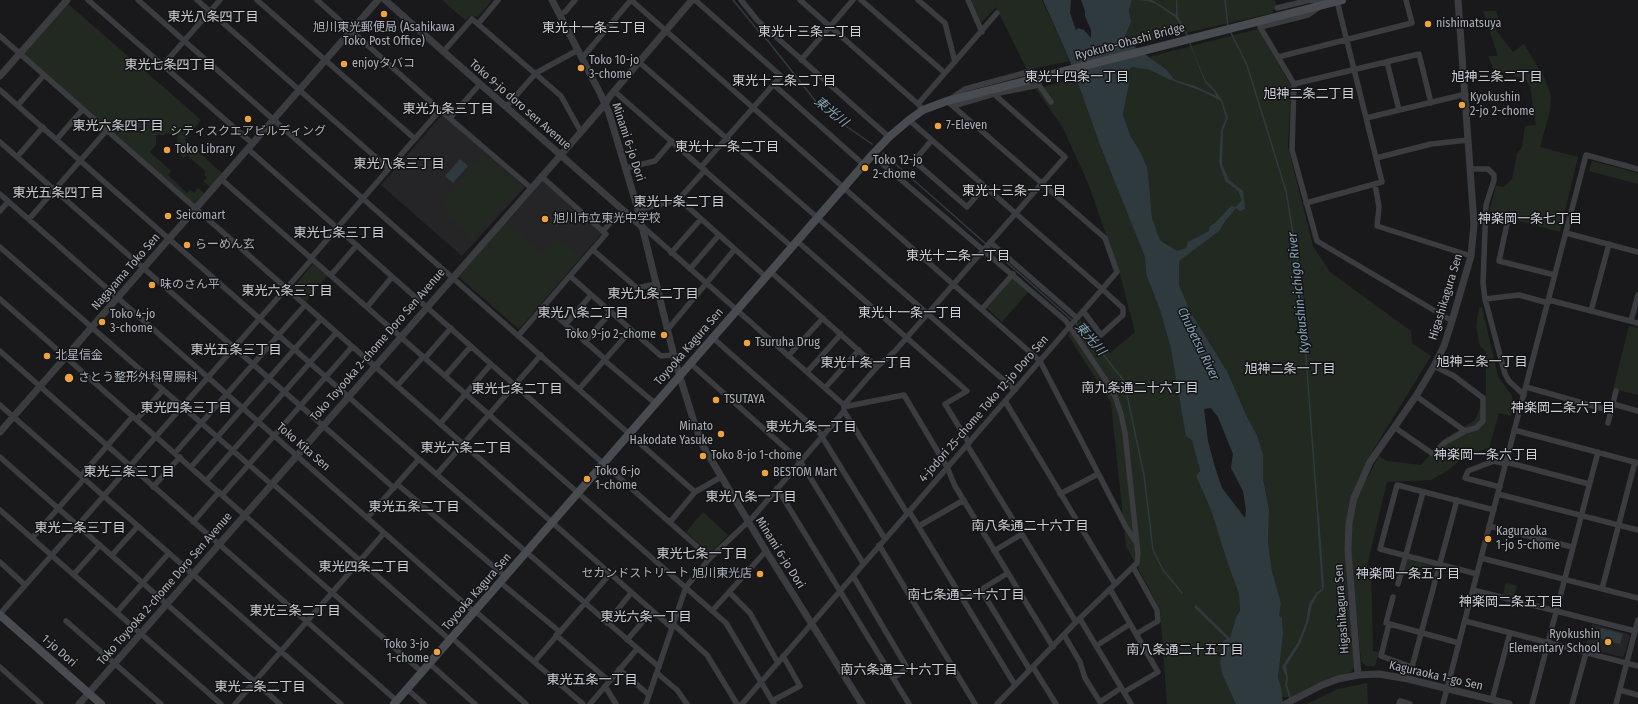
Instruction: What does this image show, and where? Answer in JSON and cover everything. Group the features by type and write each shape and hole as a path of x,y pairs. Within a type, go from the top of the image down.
{"main road":[{"path":"1322,5 1340,1"},
{"name":"Ryokuto-Ohashi Bridge","path":"1048,75 1322,5"},
{"name":"Toyooka Kagura Sen","path":"396,702 889,137 909,120 921,107 950,104 1048,75"},
{"name":"1-jo Dori","path":"0,614 101,704"}],"street":[{"path":"0,76 67,0"},
{"path":"88,0 163,65 337,228 710,558"},
{"path":"138,0 695,492"},
{"path":"197,0 389,169"},
{"path":"163,65 220,0"},
{"path":"257,0 415,139"},
{"path":"317,0 440,110 531,188"},
{"name":"Nagayama Toko Sen","path":"0,432 378,0"},
{"name":"Toko 9-jo doro sen Avenue","path":"385,0 641,226"},
{"path":"478,24 498,0"},
{"name":"Minami 6-jo Dori","path":"552,0 605,104 638,210 674,355 698,435 721,477 766,551 862,704"},
{"path":"559,14 564,12 575,0"},
{"path":"582,58 631,0 666,30 1040,361 1126,527 1136,542"},
{"name":"Toko Toyooka 2-chome Doro Sen Avenue","path":"79,704 452,277 581,132 692,0"},
{"path":"638,210 679,199 727,138 781,76 695,0"},
{"path":"741,0 756,20 889,137"},
{"path":"800,0 921,107 945,73 997,13"},
{"path":"801,60 854,0"},
{"path":"861,0 945,73"},
{"path":"918,0 945,23 955,62"},
{"path":"968,0 982,32"},
{"path":"1277,8 1294,2 1310,0 1340,1 1346,39 1382,182 1306,203"},
{"path":"1278,57 1412,23 1406,0"},
{"name":"Higashikagura Sen","path":"1358,675 1348,550 1349,523 1354,498 1363,476 1376,453 1416,396 1444,346 1471,256 1474,224 1466,94 1458,0"},
{"path":"1322,5 1308,15 1260,27 1294,84 1292,150 1316,241 1452,321"},
{"path":"443,52 472,19 561,96 581,132"},
{"path":"0,36 552,524 652,611 673,626 707,655 737,704"},
{"path":"506,107 536,74 578,50"},
{"path":"1294,84 1419,54 1431,103"},
{"path":"639,62 1014,390"},
{"path":"1387,62 1399,110"},
{"path":"950,104 965,89 1032,71 1034,74"},
{"path":"18,106 44,75"},
{"path":"450,118 480,84"},
{"path":"774,85 864,165"},
{"path":"950,104 1039,85 1051,102"},
{"path":"0,90 526,553 627,640 677,690 687,704"},
{"path":"614,91 703,169 795,244 967,390 945,404 1022,534 1078,621 1096,646 1131,704"},
{"path":"646,704 686,587 710,558 748,521 822,436 877,367 907,338 1065,157 994,94"},
{"path":"1366,118 1466,94"},
{"path":"950,104 1042,182"},
{"path":"57,139 83,109"},
{"path":"0,614 234,348 440,110"},
{"path":"909,120 1016,212 1123,308 1123,315 1101,335 1083,311"},
{"path":"17,157 43,127"},
{"path":"29,219 107,130"},
{"path":"932,140 914,161 966,207 985,186"},
{"path":"1376,158 1431,144 1468,140"},
{"path":"626,168 655,161 672,141"},
{"path":"0,142 300,407 396,486 503,580 609,681"},
{"path":"872,155 987,246 1074,322 1115,396 1121,414 1125,432 1138,560 1133,567 997,704"},
{"path":"1443,704 1586,155 1638,169"},
{"path":"1470,169 1484,168 1488,169 1494,175 1494,180 1486,205 1482,284 1505,374 1509,381 1524,395"},
{"path":"518,336 606,234 541,176"},
{"path":"221,179 726,623 773,703 800,686 783,656"},
{"name":"4-jodori 25-chome Toko 12-jo Doro Sen","path":"742,704 1117,272 1105,238 1042,182"},
{"path":"1375,184 1379,207 1377,226 1471,256"},
{"name":"Toko Kita Sen","path":"0,194 384,533 583,704"},
{"path":"679,199 735,250 769,274 823,318 877,367"},
{"path":"0,211 8,202"},
{"path":"603,231 622,210"},
{"path":"671,253 701,219"},
{"path":"1507,224 1499,261 1555,275"},
{"path":"641,226 825,388 844,408 908,512 919,526 1015,686"},
{"path":"1566,233 1638,252"},
{"path":"690,269 719,235"},
{"path":"1592,311 1609,244"},
{"path":"331,275 357,245"},
{"path":"987,246 1013,274 1066,321 1074,322"},
{"path":"0,247 91,328 526,704"},
{"path":"593,250 637,288 656,284"},
{"path":"668,329 735,250"},
{"path":"982,309 1013,274"},
{"path":"570,276 661,356 674,355"},
{"path":"367,307 392,277"},
{"path":"566,324 591,295"},
{"path":"1485,299 1519,295 1638,323"},
{"path":"1631,321 1638,295"},
{"path":"0,299 422,672"},
{"path":"153,487 227,394 305,305"},
{"path":"545,306 656,404"},
{"path":"585,342 611,312"},
{"path":"788,356 823,318"},
{"path":"191,467 320,319"},
{"path":"397,386 451,328"},
{"path":"579,389 631,330"},
{"path":"206,481 336,333"},
{"path":"807,372 840,334"},
{"path":"713,338 819,432 885,539"},
{"path":"445,376 471,346"},
{"path":"193,522 249,465 352,347"},
{"path":"825,388 859,350"},
{"path":"0,351 396,702"},
{"path":"437,474 541,355"},
{"path":"440,424 491,364"},
{"path":"691,364 800,460 864,564"},
{"path":"1394,427 1433,454 1444,443 1466,431 1476,428 1483,420 1483,398 1454,376 1434,366"},
{"path":"1526,388 1612,408 1638,411"},
{"path":"32,538 58,509 107,446 163,390"},
{"path":"1608,423 1616,391"},
{"path":"844,408 904,395 947,467 955,486 1053,647"},
{"path":"1416,396 1466,431"},
{"path":"1005,401 1115,584"},
{"path":"0,405 341,704"},
{"path":"1514,430 1637,462 1602,589"},
{"path":"1532,704 1598,452"},
{"path":"0,457 280,704"},
{"path":"367,518 419,459"},
{"path":"1500,487 1465,478 1468,471 1494,461 1589,484"},
{"path":"1060,494 1098,474"},
{"path":"670,522 695,492 721,477"},
{"path":"1477,574 1380,549 1397,485 1494,510"},
{"path":"777,488 909,704"},
{"path":"1398,584 1423,492"},
{"path":"1498,494 1638,530"},
{"path":"919,526 964,500"},
{"path":"1389,624 1381,656 1412,667 1457,500"},
{"path":"0,510 52,554 221,704"},
{"path":"112,555 138,526"},
{"path":"1489,526 1572,547"},
{"path":"235,704 384,533"},
{"path":"994,551 1022,534"},
{"path":"74,574 100,545"},
{"path":"879,545 976,704"},
{"path":"712,611 766,551"},
{"path":"117,612 169,553"},
{"path":"1481,558 1638,598"},
{"path":"0,562 26,585"},
{"path":"1133,567 1157,610 1158,621 1136,634"},
{"path":"964,600 1008,573"},
{"path":"534,662 610,574"},
{"path":"853,576 906,666 905,670 893,678"},
{"path":"1064,635 1080,662 1085,678 1100,702 1158,672 1110,589"},
{"path":"981,590 1031,669 1056,704"},
{"path":"1473,590 1635,631"},
{"path":"729,592 750,613 778,663"},
{"path":"607,623 631,593"},
{"path":"1393,597 1386,623 1459,643"},
{"path":"627,640 652,611"},
{"path":"1616,704 1638,620"},
{"path":"66,621 161,704"},
{"path":"1465,621 1638,666"},
{"path":"1096,646 1130,624"},
{"path":"1492,700 1510,633"},
{"path":"590,704 637,649"},
{"path":"1572,704 1586,653"},
{"path":"430,664 474,704"},
{"path":"0,667 41,704"},
{"path":"619,669 649,695"},
{"name":"Kaguraoka 1-go Sen","path":"1358,675 1379,674 1394,676 1508,704"},
{"path":"1285,704 1322,685 1338,679 1358,675"},
{"path":"604,686 616,704"},
{"path":"407,689 424,704"},
{"path":"1620,690 1638,695"},
{"path":"1400,704 1400,701 1410,704"}],"shaded area":[{"path":"442,0 492,0 478,17 471,16 465,20"},
{"path":"971,0 1042,0 1070,61 1027,70 996,7 981,23"},
{"path":"1132,0 1275,0 1277,9 1273,10 1273,13 1133,45 1124,39 1131,22 1129,10"},
{"path":"67,3 201,120 185,140 223,174 211,188 203,181 207,178 204,175 206,172 187,155 184,158 178,153 183,147 178,143 177,133 156,135 156,145 150,152 171,171 168,175 187,193 190,190 194,193 198,188 205,194 194,206 116,134 22,54"},
{"path":"1483,11 1496,11 1500,23 1495,29 1513,52 1524,44 1545,79 1551,96 1550,111 1540,147 1578,157 1560,232 1489,213 1496,186 1504,187 1512,179 1517,154 1522,147 1525,126 1536,125 1530,86 1524,78 1515,77 1511,72 1495,73 1488,56 1498,56"},
{"path":"1258,29 1291,86 1288,147 1313,246 1330,272 1411,331 1412,343 1431,356 1372,452 1351,499 1346,524 1346,575 1354,666 1353,669 1351,672 1323,682 1293,697 1282,697 1278,679 1283,633 1282,619 1279,616 1281,603 1272,571 1268,542 1269,510 1263,478 1263,454 1257,435 1247,417 1228,373 1190,311 1179,285 1179,261 1167,243 1160,240 1152,218 1149,183 1141,153 1130,135 1123,114 1129,84 1127,71 1133,67 1150,70 1168,79 1175,79 1167,70 1149,57"},
{"path":"1076,78 1100,145 1145,257 1146,274 1160,310 1171,349 1200,471 1196,476 1211,510 1239,594 1240,611 1236,617 1230,638 1196,605 1227,639 1220,664 1223,676 1236,704 1167,704 1160,609 1126,546 1111,403 1068,335 1080,320 1110,353 1135,332 1120,274 1088,183 1063,128 1036,89"},
{"path":"444,116 524,186 524,188 462,256 381,185 440,117"},
{"path":"483,153 521,186 473,239 445,214 443,201"},
{"path":"1592,161 1638,173 1638,184 1589,171"},
{"path":"543,181 602,233 519,329 459,277"},
{"path":"506,222 542,253 557,237 581,257 519,329 459,277"},
{"path":"313,264 327,276 306,301 292,289"},
{"path":"1014,277 1029,291 1002,322 987,308"},
{"path":"1482,307 1498,376 1512,396 1514,406 1511,416 1499,413 1489,448 1464,457 1447,471 1431,480 1387,482 1367,566 1371,566 1373,651 1379,652 1375,666 1366,666 1361,661 1351,551 1352,523 1356,499 1379,456 1386,461 1421,465 1444,439 1475,420 1486,394 1486,352 1480,346 1476,326 1479,308"},
{"path":"1629,326 1638,328 1638,395 1613,389"},
{"path":"703,512 728,535 712,552 709,553 686,532"},
{"path":"1407,559 1435,567 1432,577 1404,570"},
{"path":"1506,583 1517,586 1514,597 1503,594"},
{"name":"Ryokushin Elementary School","path":"1592,624 1628,634 1630,636 1624,656 1622,657 1585,648"},
{"path":"1367,683 1368,704 1307,704 1338,689"}],"water":[{"name":"Chubetsu River","path":"1043,0 1071,0 1070,13 1076,30 1078,28 1084,30 1091,38 1091,30 1085,16 1085,11 1081,0 1132,0 1129,10 1131,22 1124,39 1167,70 1175,80 1195,86 1216,96 1215,92 1205,82 1184,30 1175,17 1156,4 1138,0 1152,0 1176,15 1177,0 1178,17 1186,30 1206,81 1222,100 1228,118 1223,130 1222,164 1229,180 1243,191 1245,209 1240,211 1236,208 1219,231 1179,261 1179,285 1190,311 1228,373 1247,417 1257,435 1263,454 1263,478 1269,510 1268,542 1272,571 1281,603 1279,616 1282,618 1283,634 1278,678 1281,687 1283,704 1236,704 1223,676 1220,664 1223,641 1227,639 1194,607 1196,605 1230,638 1236,617 1240,611 1239,594 1211,510 1196,476 1200,471 1192,440 1186,436 1171,349 1160,310 1146,274 1145,257 1100,145 1070,61","holes":["1132,67 1150,70 1168,79 1204,92 1221,101 1226,118 1221,130 1219,162 1225,181 1238,191 1242,200 1236,207 1231,206 1215,223 1210,226 1209,231 1188,242 1186,248 1177,251 1160,240 1152,218 1147,168 1141,153 1130,135 1123,114 1129,84 1127,72","1211,408 1218,417 1233,454 1231,468 1243,491 1246,510 1245,518 1222,488 1214,464 1208,441 1204,409"]},
{"path":"460,159 468,166 453,183 445,176"},
{"path":"1317,517 1319,517 1324,586 1323,590 1318,594 1312,605 1308,623 1300,644 1286,666 1288,678 1287,685 1293,704 1291,704 1285,685 1286,677 1282,667 1298,642 1306,622 1309,604 1317,592 1322,589"},
{"path":"1601,628 1623,634 1620,644 1598,638"}],"waterway":[{"name":"東光川","path":"733,0 768,41 817,103 840,122 872,144"},
{"name":"Kyokushin-ichigo River","path":"1225,0 1228,26"},
{"name":"Kyokushin-ichigo River","path":"1230,31 1247,65 1286,191 1300,276 1318,518"},
{"name":"東光川","path":"883,153 1072,320"},
{"name":"東光川","path":"1075,322 1099,349 1124,381 1144,475 1153,550 1163,570 1182,593"}],"place":[{"name":"旭川東光郵便局 (Asahikawa Toko Post Office)","path":"384,14"},
{"name":"nishimatsuya","path":"1428,24"},
{"name":"enjoyタバコ","path":"344,64"},
{"name":"Toko 10-jo 3-chome","path":"581,68"},
{"name":"Kyokushin 2-jo 2-chome","path":"1462,105"},
{"name":"シティスクエアビルディング","path":"248,119"},
{"name":"7-Eleven","path":"938,126"},
{"name":"Toko Library","path":"167,150"},
{"name":"Toko 12-jo 2-chome","path":"865,168"},
{"name":"Seicomart","path":"168,216"},
{"name":"旭川市立東光中学校","path":"545,219"},
{"name":"らーめん玄","path":"187,245"},
{"name":"味のさん平","path":"152,285"},
{"name":"Toko 4-jo 3-chome","path":"102,322"},
{"name":"Toko 9-jo 2-chome","path":"664,335"},
{"name":"Tsuruha Drug","path":"747,343"},
{"name":"北星信金","path":"47,356"},
{"name":"さとう整形外科胃腸科","path":"69,378"},
{"name":"TSUTAYA","path":"716,400"},
{"name":"Minato Hakodate Yasuke","path":"721,434"},
{"name":"Toko 8-jo 1-chome","path":"703,456"},
{"name":"BESTOM Mart","path":"765,473"},
{"name":"Toko 6-jo 1-chome","path":"587,479"},
{"name":"Kaguraoka 1-jo 5-chome","path":"1488,539"},
{"name":"セカンドストリート 旭川東光店","path":"760,574"},
{"name":"Ryokushin Elementary School","path":"1608,642"},
{"name":"Toko 3-jo 1-chome","path":"437,652"}],"district":[{"name":"東光八条四丁目","path":"213,17"},
{"name":"東光十一条三丁目","path":"594,28"},
{"name":"東光十三条二丁目","path":"810,32"},
{"name":"東光七条四丁目","path":"170,65"},
{"name":"東光十四条一丁目","path":"1077,77"},
{"name":"旭神三条二丁目","path":"1497,77"},
{"name":"東光十二条二丁目","path":"784,81"},
{"name":"旭神二条二丁目","path":"1309,94"},
{"name":"東光九条三丁目","path":"448,109"},
{"name":"東光六条四丁目","path":"118,126"},
{"name":"東光十一条二丁目","path":"727,147"},
{"name":"東光八条三丁目","path":"399,164"},
{"name":"東光十三条一丁目","path":"1014,191"},
{"name":"東光五条四丁目","path":"58,193"},
{"name":"東光十条二丁目","path":"679,202"},
{"name":"神楽岡一条七丁目","path":"1530,219"},
{"name":"東光七条三丁目","path":"339,233"},
{"name":"東光十二条一丁目","path":"958,256"},
{"name":"東光六条三丁目","path":"287,291"},
{"name":"東光九条二丁目","path":"653,294"},
{"name":"東光八条二丁目","path":"583,313"},
{"name":"東光十一条一丁目","path":"910,313"},
{"name":"東光五条三丁目","path":"236,350"},
{"name":"旭神三条一丁目","path":"1482,362"},
{"name":"東光十条一丁目","path":"866,363"},
{"name":"旭神二条一丁目","path":"1290,369"},
{"name":"南九条通二十六丁目","path":"1140,388"},
{"name":"東光七条二丁目","path":"517,389"},
{"name":"東光四条三丁目","path":"186,408"},
{"name":"神楽岡二条六丁目","path":"1563,408"},
{"name":"東光九条一丁目","path":"811,427"},
{"name":"東光六条二丁目","path":"466,448"},
{"name":"神楽岡一条六丁目","path":"1486,455"},
{"name":"東光三条三丁目","path":"129,472"},
{"name":"東光八条一丁目","path":"751,497"},
{"name":"東光五条二丁目","path":"414,507"},
{"name":"南八条通二十六丁目","path":"1030,526"},
{"name":"東光二条三丁目","path":"80,528"},
{"name":"東光七条一丁目","path":"702,554"},
{"name":"東光四条二丁目","path":"364,567"},
{"name":"神楽岡一条五丁目","path":"1408,574"},
{"name":"南七条通二十六丁目","path":"966,595"},
{"name":"神楽岡二条五丁目","path":"1511,602"},
{"name":"東光三条二丁目","path":"295,611"},
{"name":"東光六条一丁目","path":"646,617"},
{"name":"南八条通二十五丁目","path":"1185,650"},
{"name":"南六条通二十六丁目","path":"899,670"},
{"name":"東光五条一丁目","path":"592,680"},
{"name":"東光二条二丁目","path":"260,687"}]}
